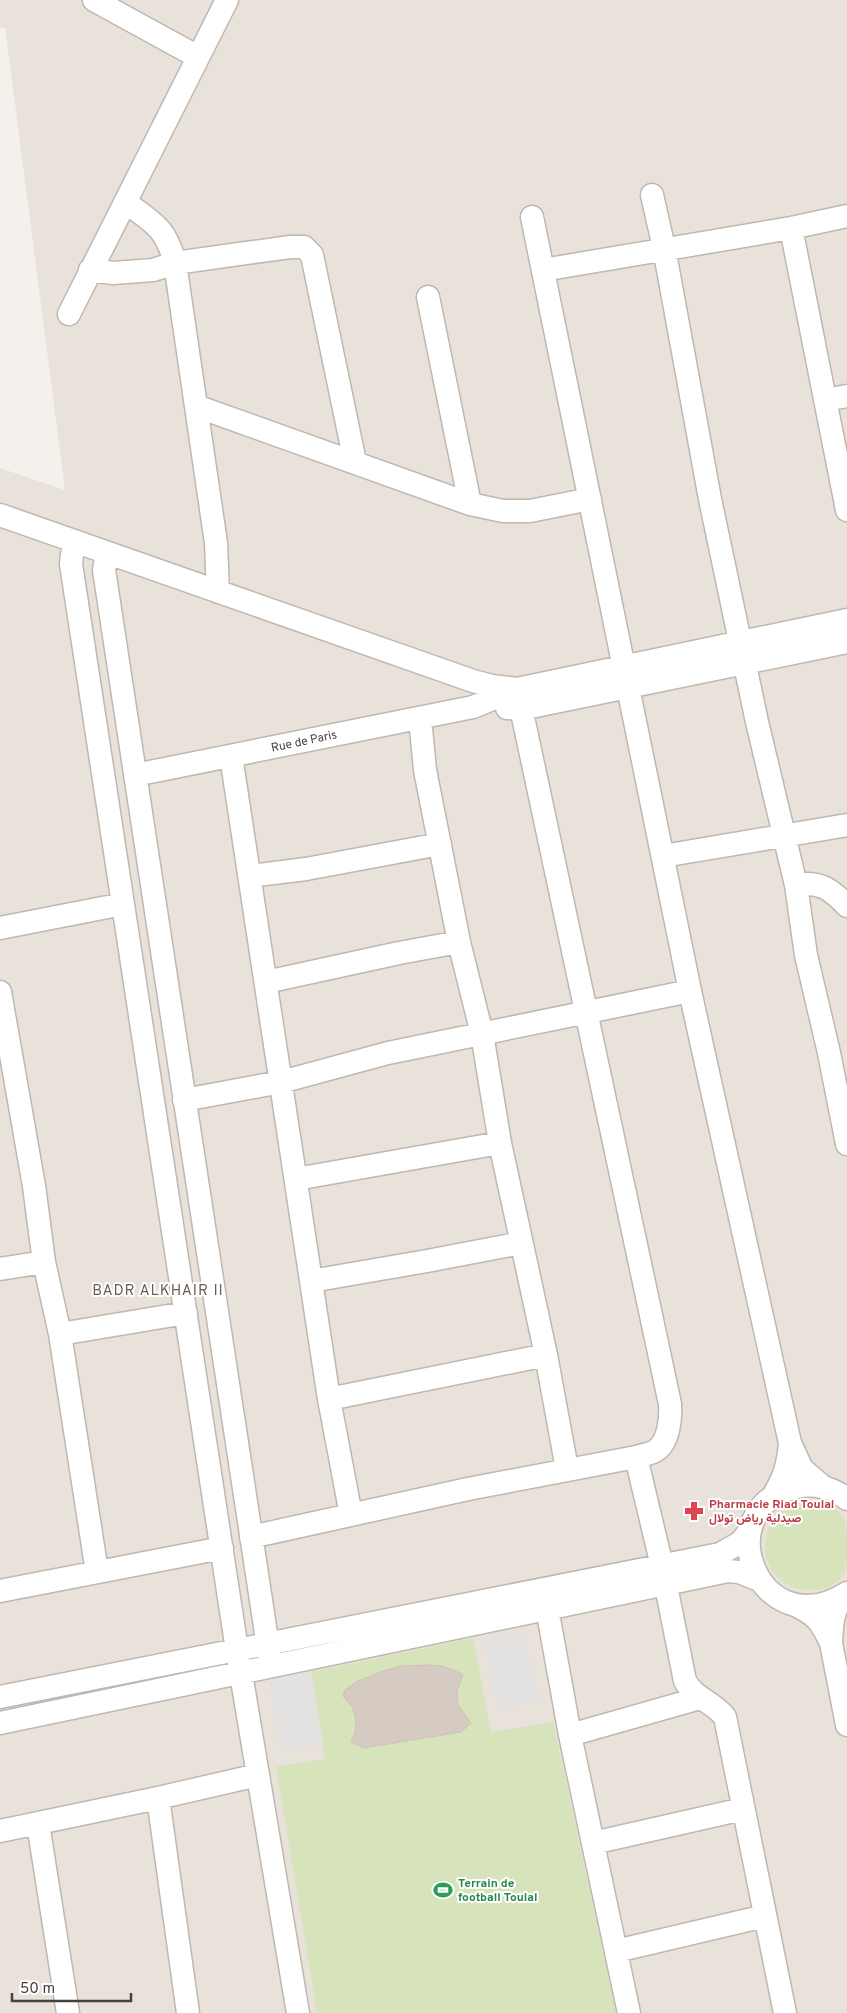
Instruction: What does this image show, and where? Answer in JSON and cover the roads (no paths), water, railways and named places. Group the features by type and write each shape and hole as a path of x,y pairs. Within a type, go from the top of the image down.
{"street":[{"path":"94,0 198,57"},
{"path":"69,314 228,0"},
{"path":"652,195 664,248 710,499 757,722 796,886 806,955 838,1058 847,1144"},
{"path":"126,202 153,222 164,233 171,245 176,263 216,543 218,592"},
{"path":"543,270 791,228 847,216"},
{"path":"532,217 690,991 790,1444 802,1469 822,1486 841,1494 847,1499"},
{"path":"791,228 847,510"},
{"path":"90,270 114,273 136,272 153,270 176,263 290,247 304,247 312,255 354,462"},
{"path":"428,297 470,504"},
{"path":"825,400 847,396"},
{"path":"196,406 470,504 503,511 530,511 590,499"},
{"path":"0,515 473,681 492,686 519,699 743,652 847,620"},
{"path":"77,542 72,554 71,564 237,1650 298,2013"},
{"path":"107,553 104,570 271,1666"},
{"path":"743,652 847,642"},
{"path":"251,1537 567,1469 636,1457 656,1450 665,1439 669,1429 670,1409 519,699"},
{"name":"Rue de Paris","path":"135,775 519,699"},
{"path":"420,718 425,770 459,942 482,1034 500,1142 546,1355 567,1469"},
{"path":"231,756 311,1281 351,1515"},
{"path":"663,856 847,825"},
{"path":"250,876 440,844"},
{"path":"796,886 810,883 818,885 830,890 847,906"},
{"path":"0,928 123,904"},
{"path":"266,982 459,942"},
{"path":"184,1100 281,1082 388,1053 690,991"},
{"path":"0,992 34,1186 44,1262 60,1334 97,1572"},
{"path":"296,1179 500,1142"},
{"path":"311,1281 521,1243"},
{"path":"0,1269 44,1262"},
{"path":"60,1334 186,1313"},
{"path":"330,1399 546,1355"},
{"path":"0,1723 547,1608 663,1575 720,1554 741,1542 750,1530 759,1512 772,1498 783,1480 788,1465 790,1444"},
{"path":"636,1457 685,1681 689,1688 700,1698 719,1709 725,1717 742,1809 785,2013"},
{"path":"772,1498 788,1489 805,1485 822,1486"},
{"path":"750,1530 749,1556 759,1580 779,1598 810,1613 821,1622 831,1643"},
{"path":"0,1591 222,1548"},
{"path":"0,1697 268,1644 663,1575 728,1571 739,1572 759,1580"},
{"path":"792,1604 822,1605 836,1600 847,1593"},
{"path":"847,1593 840,1601 832,1620 831,1643 847,1724"},
{"path":"547,1608 570,1735 629,2013"},
{"path":"570,1735 700,1698"},
{"path":"0,1831 258,1775"},
{"path":"158,1798 188,2013"},
{"path":"593,1844 742,1809"},
{"path":"38,1824 68,2013"},
{"path":"616,1951 765,1916"}],"place":[{"name":"Pharmacie Riad Toulal صيدلية رياض تولال","path":"694,1511"},
{"name":"Terrain de football Toulal","path":"443,1890"}],"district":[{"name":"BADR ALKHAIR II","path":"158,1290"}]}
